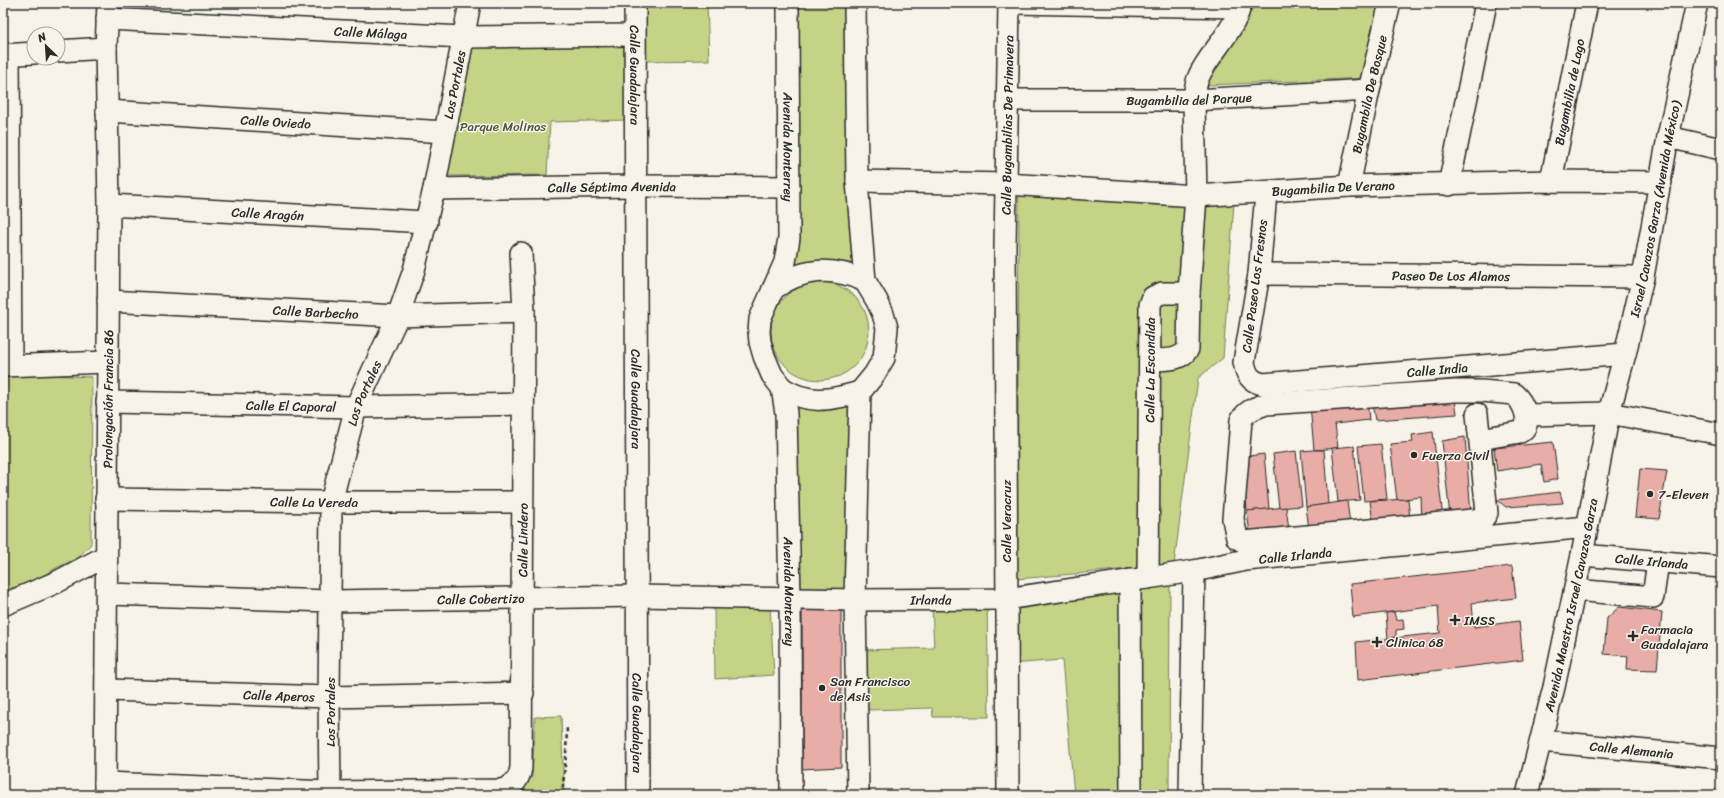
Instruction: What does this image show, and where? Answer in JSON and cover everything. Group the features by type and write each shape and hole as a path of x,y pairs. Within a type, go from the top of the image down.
{"street":[{"name":"Los Portales","path":"330,793 329,697 331,502 356,407 398,316 414,270 434,189 470,3"},
{"name":"Calle Guadalajara","path":"634,3 638,795"},
{"name":"Avenida Monterrey","path":"788,3 789,238 784,262 760,319 760,337 764,356 772,375 782,388 794,396 808,399 839,398 860,392"},
{"path":"855,3 857,181 865,281 878,301 887,328 884,358 874,375 860,392 855,600 858,795"},
{"path":"1009,3 1240,5 1236,19 1198,76 1195,86 1196,196 1189,293 1188,349 1184,355 1175,359 1150,360"},
{"name":"Calle Bugambilias De Primavera","path":"1005,247 1009,100 1009,3"},
{"name":"Bugambila De Bosque","path":"1349,186 1369,90 1390,3"},
{"path":"1449,185 1486,3"},
{"name":"Bugambilia de Lago","path":"1552,181 1587,3"},
{"name":"Israel Cavazos Garza (Avenida México)","path":"1609,413 1625,354 1643,277 1668,137 1697,3"},
{"name":"Calle Málaga","path":"107,11 463,37 634,35"},
{"name":"Prolongación Francia 86","path":"105,789 107,690 106,499 109,205 106,48 107,11"},
{"path":"66,50 106,48"},
{"path":"26,53 6,54 7,365 107,362"},
{"name":"Bugambilia del Parque","path":"1009,100 1194,100 1369,90"},
{"name":"Calle Oviedo","path":"107,111 444,132"},
{"path":"1668,137 1721,148"},
{"path":"857,181 1006,184"},
{"name":"Bugambilia De Verano","path":"1006,184 1196,196 1266,193 1349,186 1449,185 1552,181 1661,182"},
{"name":"Calle Séptima Avenida","path":"434,189 636,186 789,187"},
{"name":"Calle Paseo Los Fresnos","path":"1250,379 1246,370 1245,359 1259,274 1266,193"},
{"name":"Calle Aragón","path":"109,205 427,222"},
{"name":"Calle Veracruz","path":"1005,247 1008,795"},
{"name":"Calle Lindero","path":"330,793 501,790 509,788 520,777 523,693 522,502 524,312 521,253"},
{"path":"773,289 786,280 799,275 824,271 840,272 865,281"},
{"name":"Paseo De Los Alamos","path":"1259,274 1596,275 1643,277"},
{"name":"Calle La Escondida","path":"1131,795 1139,579 1150,360 1150,305 1153,297 1162,293 1189,293"},
{"name":"Calle Barbecho","path":"108,301 398,316 524,312"},
{"name":"Calle India","path":"1250,379 1262,384 1625,354"},
{"name":"Avenida Monterrey","path":"782,388 786,413 787,435 791,795"},
{"path":"1477,414 1487,513 1482,519 1244,542 1238,538 1233,519 1241,420 1245,414 1252,409 1266,404 1455,391 1482,391 1514,394 1527,414 1526,426 1522,431 1480,439"},
{"name":"Calle El Caporal","path":"107,402 356,407 523,404"},
{"path":"1527,414 1609,413 1721,434"},
{"name":"Avenida Maestro Israel Cavazos Garza","path":"1527,795 1554,687 1575,590 1609,413"},
{"name":"Calle La Vereda","path":"106,499 331,502 522,502"},
{"name":"Calle Irlanda","path":"1006,599 1194,571 1246,560 1587,527"},
{"name":"Calle Irlanda","path":"1582,555 1721,567"},
{"path":"3,605 57,582 106,556"},
{"path":"1575,590 1653,597 1658,562"},
{"path":"1190,795 1194,571"},
{"name":"Calle Cobertizo","path":"107,594 331,601 638,596 855,600"},
{"name":"Irlanda","path":"855,600 1006,599"},
{"name":"Calle Aperos","path":"107,690 329,697 523,693"},
{"name":"Calle Alemania","path":"1541,741 1721,758"},
{"path":"105,789 330,793"}],"path":[{"path":"562,795 567,726"}],"green space":[{"path":"644,3 707,3 709,60 644,61"},
{"path":"786,3 858,3 865,281 786,280"},
{"path":"1252,3 1380,3 1365,78 1208,85 1203,81 1252,7"},
{"name":"Parque Molinos","path":"628,42 629,120 550,122 547,175 446,176 473,45"},
{"path":"1235,188 1223,358 1198,378 1174,565 1017,579 1019,190"},
{"path":"820,282 839,286 855,296 865,312 869,331 865,350 855,366 839,376 820,380 801,376 785,366 775,350 771,331 775,312 785,296 801,286"},
{"path":"24,374 92,377 91,544 77,559 58,567 30,583 3,590 3,375"},
{"path":"855,397 850,595 794,594 792,400"},
{"path":"1170,583 1169,795 1074,795 1062,660 1010,664 1007,602"},
{"path":"987,604 989,717 933,717 932,708 867,710 862,650 934,648 932,607"},
{"path":"770,606 774,675 715,679 714,608"},
{"path":"561,716 564,795 330,795 330,784 532,778 535,717"}],"building":[{"path":"1454,392 1457,414 1375,420 1371,399"},
{"path":"1367,399 1369,420 1335,424 1338,448 1314,450 1310,405"},
{"path":"1433,432 1443,518 1422,521 1421,497 1397,500 1390,444 1413,442 1412,435"},
{"path":"1465,437 1471,514 1450,517 1442,441"},
{"path":"1553,442 1558,479 1544,482 1541,464 1497,471 1494,448"},
{"path":"1381,444 1387,499 1364,501 1358,446"},
{"path":"1354,446 1360,500 1338,502 1332,448"},
{"path":"1324,450 1328,504 1306,507 1301,451"},
{"path":"1296,451 1302,506 1279,508 1273,454"},
{"path":"1264,454 1269,509 1247,511 1242,457"},
{"name":"7-Eleven","path":"1640,469 1667,471 1659,519 1635,517"},
{"path":"1560,492 1563,503 1506,507 1497,500"},
{"path":"1408,499 1410,519 1373,522 1370,501"},
{"path":"1347,501 1350,525 1309,529 1306,507"},
{"path":"1286,507 1289,530 1250,534 1247,511"},
{"path":"1512,566 1516,598 1472,603 1474,627 1519,621 1523,660 1358,680 1356,642 1440,633 1438,606 1353,617 1350,584"},
{"name":"Farmacia Guadalajara","path":"1619,607 1662,612 1657,670 1627,669 1628,656 1604,654 1607,618"},
{"name":"San Francisco de Asis","path":"841,608 841,767 802,769 802,609"},
{"path":"1394,612 1396,620 1403,619 1404,629 1396,630 1396,637 1388,639 1386,613"}],"place":[{"name":"Fuerza Civil","path":"1414,455"},
{"name":"7-Eleven","path":"1650,494"},
{"name":"IMSS","path":"1455,620"},
{"name":"Farmacia Guadalajara","path":"1633,636"},
{"name":"Clinica 68","path":"1377,642"},
{"name":"San Francisco de Asis","path":"822,688"}]}
